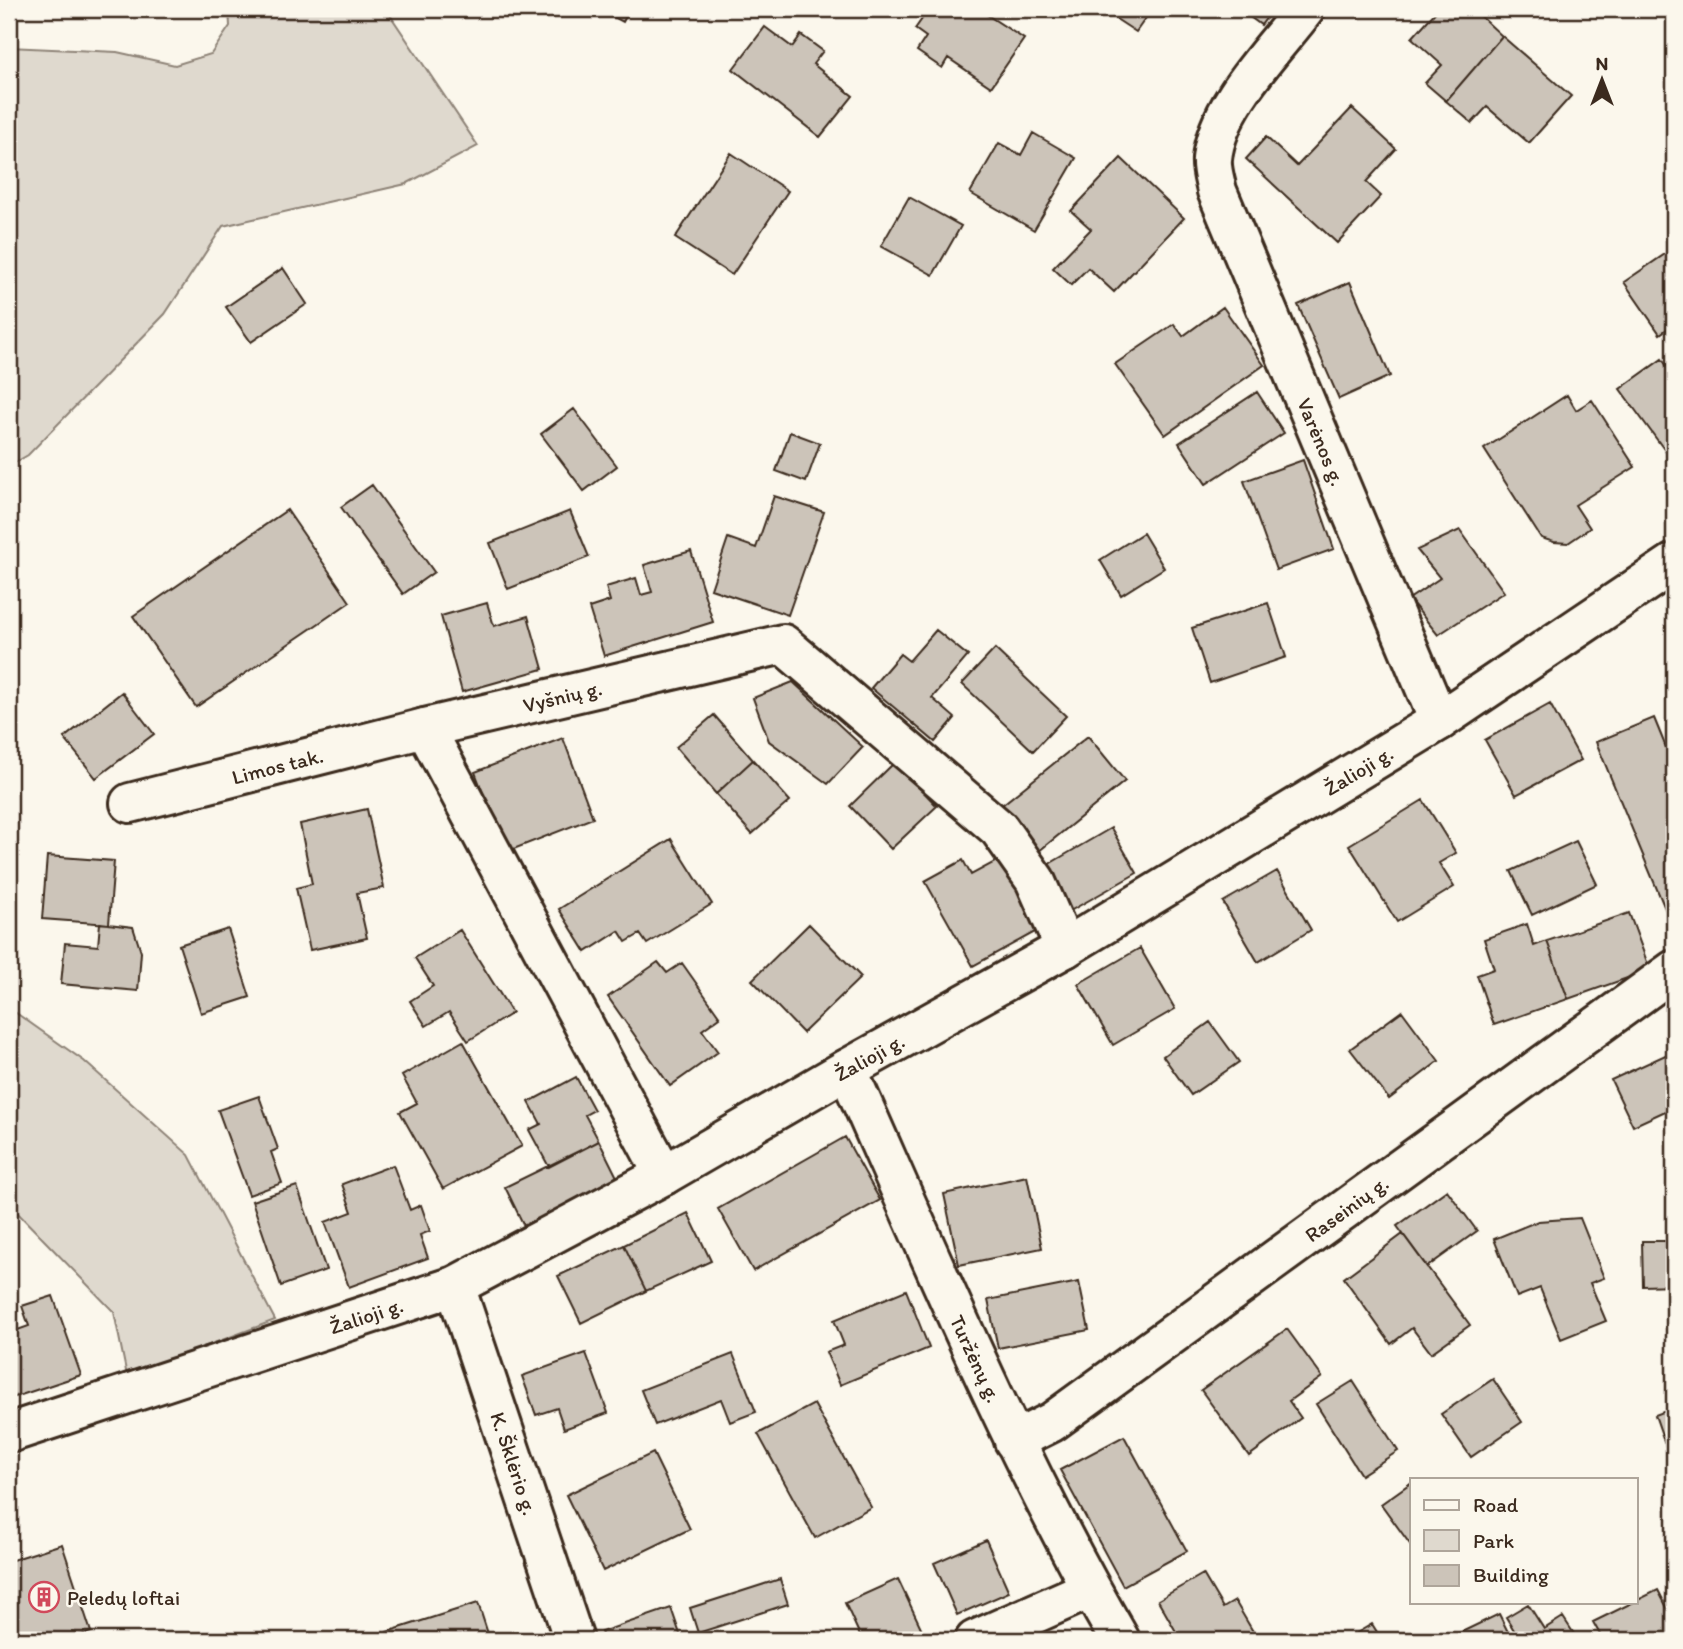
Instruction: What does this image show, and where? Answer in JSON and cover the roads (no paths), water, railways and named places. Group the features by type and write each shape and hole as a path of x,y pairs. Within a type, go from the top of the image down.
{"street":[{"name":"Varėnos g.","path":"1305,9 1237,96 1218,134 1212,161 1217,191 1439,721"},
{"name":"Žalioji g.","path":"9,1433 456,1286 664,1175 1065,948 1439,721 1674,563"},
{"name":"Vyšnių g.","path":"425,728 783,644 999,829 1035,880 1065,948"},
{"name":"Limos tak.","path":"130,803 425,728"},
{"path":"425,728 664,1175"},
{"name":"Raseinių g.","path":"1014,1441 1052,1422 1674,970"},
{"name":"Turžėnų g.","path":"847,1069 1014,1441 1090,1589 1120,1640"},
{"name":"K. Šklėrio g.","path":"456,1286 573,1640"},
{"path":"975,1640 1090,1589"}],"place":[{"name":"Peledų loftai","path":"44,1597"}]}
